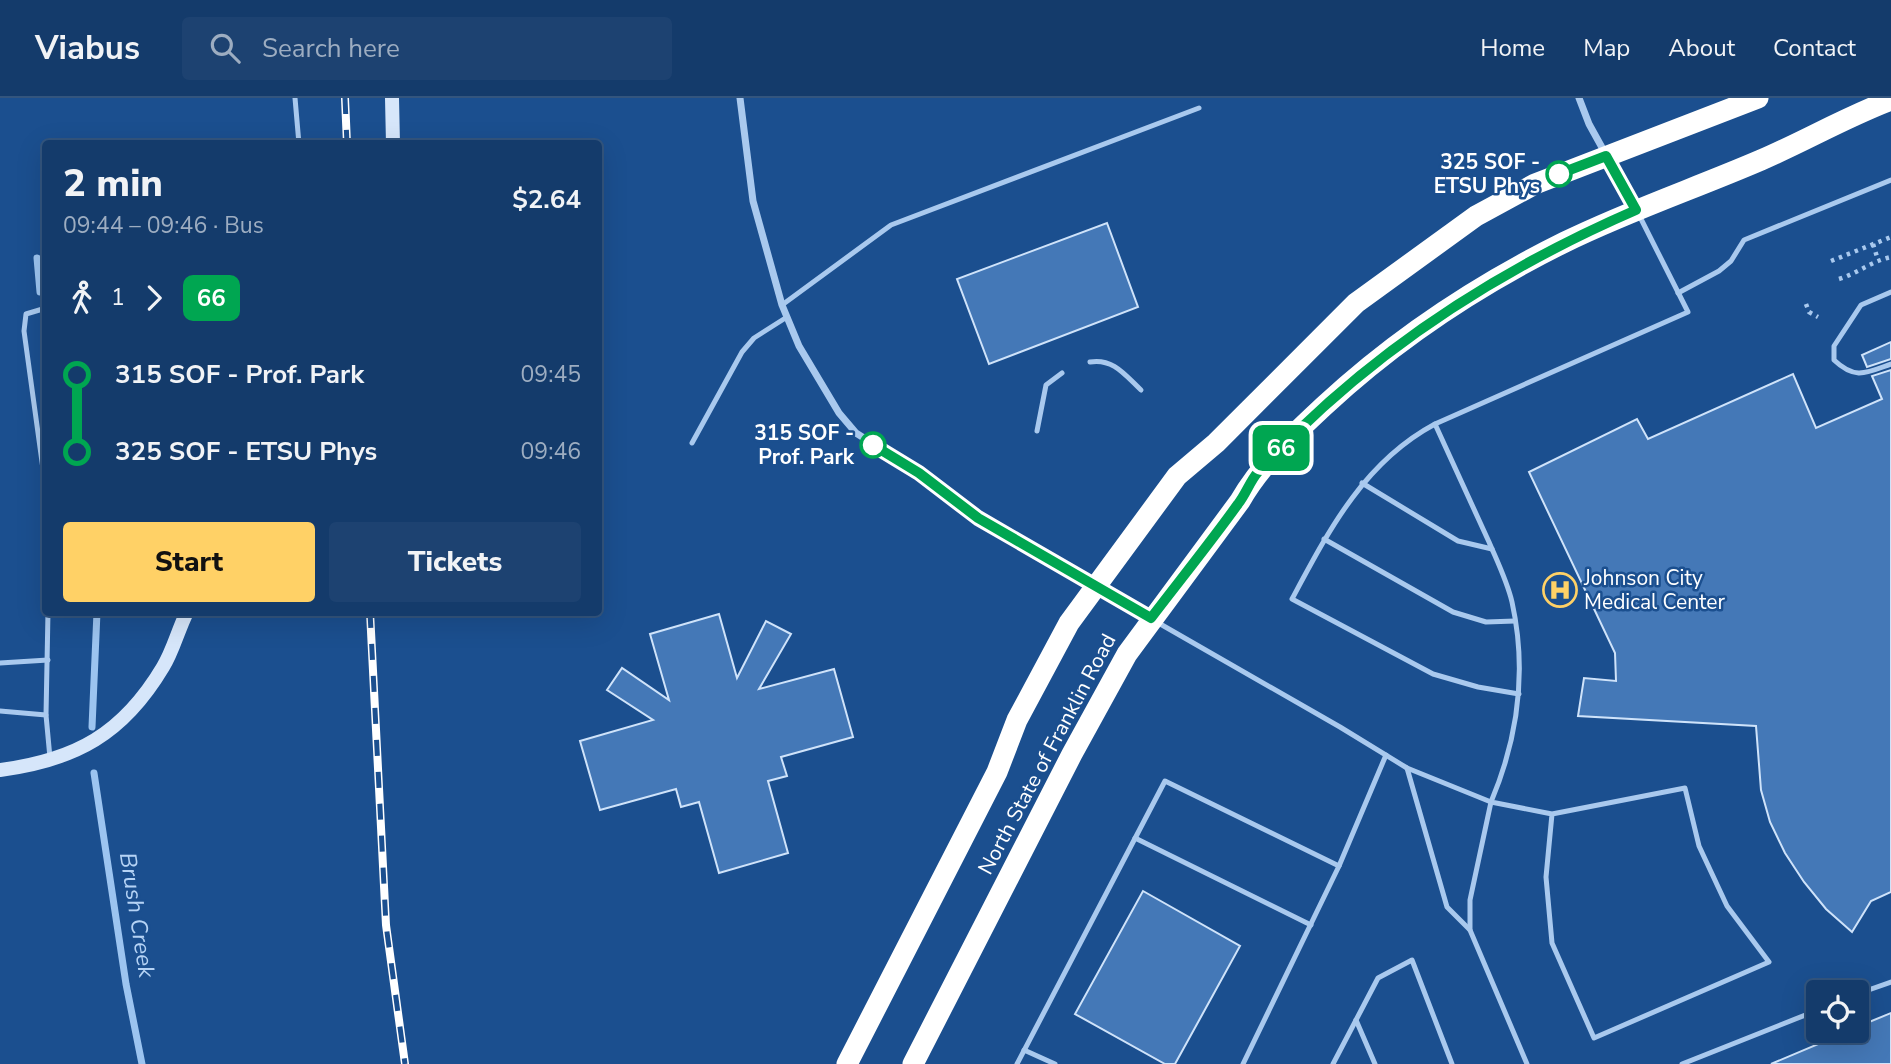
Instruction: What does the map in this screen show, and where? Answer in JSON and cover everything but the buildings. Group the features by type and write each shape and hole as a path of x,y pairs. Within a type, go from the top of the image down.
{"highway":[{"name":"North State of Franklin Road","path":"847,1064 997,772 1017,720 1069,623 1177,476 1216,443 1356,303 1476,216 1535,184 1758,98"},
{"name":"North State of Franklin Road","path":"913,1064 1072,754 1127,654 1240,501 1255,475 1346,386 1408,337 1486,285 1565,242 1760,160 1891,100"}],"street":[{"path":"393,98 393,140"},
{"path":"740,98 753,201 782,305 806,357 839,413 856,433 919,473 978,518 1096,586"},
{"path":"1579,98 1606,156 1636,210"},
{"path":"0,770 50,761 91,745 111,731 130,712 164,666 185,616"}],"lane":[{"path":"295,98 299,140"},
{"path":"782,305 891,225 1199,108"},
{"path":"1678,293 1719,271 1731,261 1744,240 1891,180"},
{"path":"1519,694 1478,687 1433,674 1292,598 1324,540 1362,483 1389,454 1415,435 1688,312 1636,210"},
{"path":"1891,292 1861,305 1833,345 1834,360 1845,371 1854,374 1891,364"},
{"path":"42,309 26,314 24,331 42,462"},
{"path":"692,443 742,352 754,338 787,317"},
{"path":"1090,362 1101,360 1116,366 1141,390"},
{"path":"1037,431 1046,385 1062,373"},
{"path":"1435,424 1492,550 1511,600 1520,670 1516,720 1505,770 1491,802 1470,901 1470,930"},
{"path":"1362,483 1458,541 1492,550"},
{"path":"1324,540 1453,612 1486,622 1515,621"},
{"path":"1096,586 1407,768 1491,802 1552,814 1685,788 1699,846 1727,906 1769,962 1594,1038 1552,943 1546,877 1552,814"},
{"path":"48,616 46,715 50,761"},
{"path":"0,663 48,660"},
{"path":"0,711 46,715"},
{"path":"1243,1064 1339,866 1386,755"},
{"path":"1407,768 1447,907 1470,930 1527,1064"},
{"path":"1017,1064 1165,781 1339,866"},
{"path":"1135,838 1311,925"},
{"path":"1333,1064 1378,978 1412,960 1452,1064"},
{"path":"1869,990 1891,982"},
{"path":"1682,1064 1806,1015"},
{"path":"1356,1020 1376,1064"},
{"path":"1024,1050 1055,1064"}],"path":[{"path":"1831,261 1891,237"},
{"path":"1873,244 1878,260"},
{"path":"1839,279 1859,273 1878,260 1891,257"},
{"path":"1806,304 1810,312 1818,317"}],"waterway":[{"name":"Brush Creek","path":"37,258 40,292"},
{"name":"Brush Creek","path":"92,727 97,616"},
{"name":"Brush Creek","path":"94,773 126,984 142,1064"}],"railway":[{"path":"345,98 347,140"},
{"path":"370,616 386,925 405,1064"}],"bus line":[{"name":"66","path":"873,445 919,473 978,518 1151,618 1240,501 1255,475 1346,386 1408,337 1486,285 1565,242 1636,210 1606,156 1559,174"}],"place":[{"name":"325 SOF - ETSU Phys","path":"1559,174"},
{"name":"315 SOF - Prof. Park","path":"873,445"},
{"name":"Johnson City Medical Center","path":"1560,590"}]}
